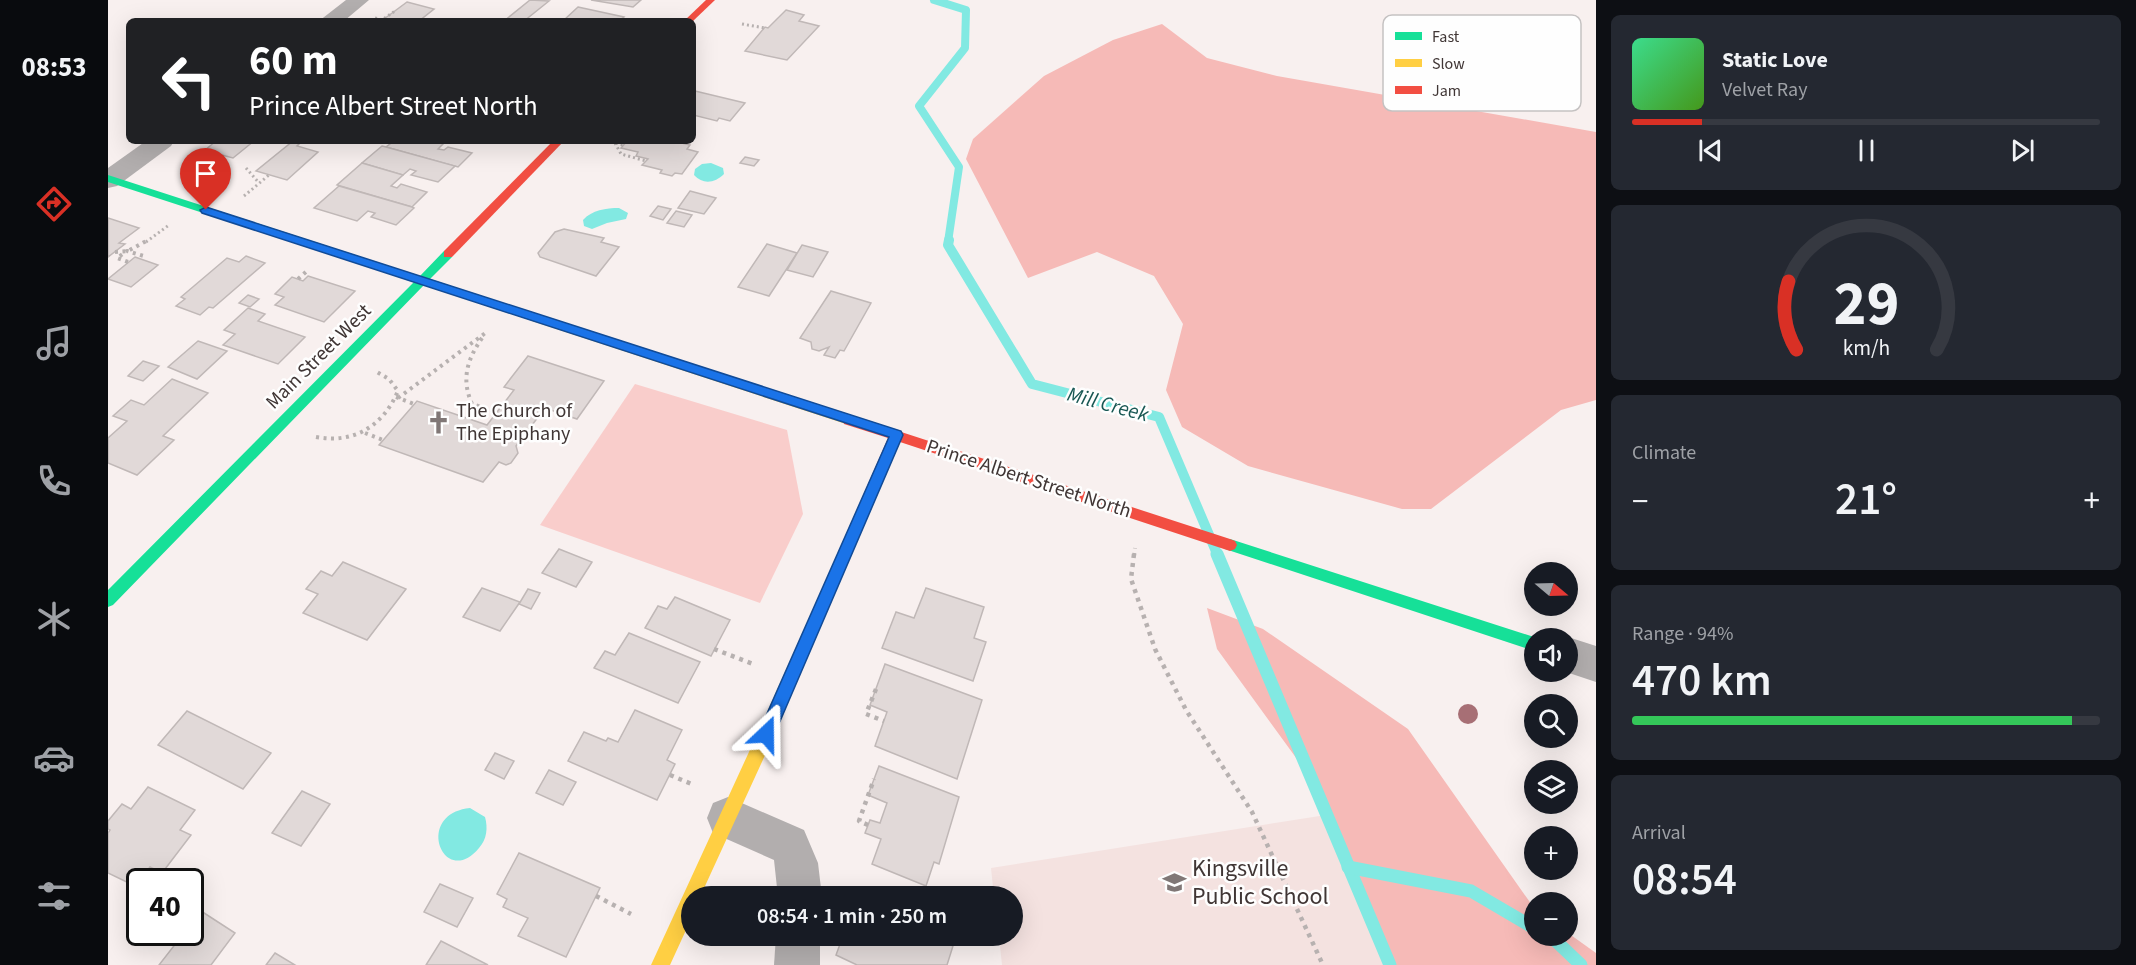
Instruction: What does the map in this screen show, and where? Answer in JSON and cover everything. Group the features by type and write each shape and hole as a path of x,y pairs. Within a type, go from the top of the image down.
{"street":[{"path":"334,18 359,0"},
{"path":"691,18 711,0"},
{"path":"108,179 158,144"},
{"name":"Main Street West","path":"108,600 556,144"},
{"name":"Prince Albert Street North","path":"108,179 1524,641"},
{"path":"660,965 728,818 896,435"},
{"path":"1578,658 1596,664"},
{"path":"728,818 789,845 795,854 800,874 800,886"},
{"path":"797,965 798,946"}],"path":[{"path":"742,24 765,28"},
{"path":"616,144 621,154 646,161"},
{"path":"618,144 624,146"},
{"path":"180,181 210,158"},
{"path":"246,168 259,183"},
{"path":"239,200 269,175"},
{"path":"128,262 117,258 173,222"},
{"path":"115,252 127,251 147,257"},
{"path":"316,437 337,441 364,433 397,398 490,328 469,359 464,380 472,404 497,412"},
{"path":"377,372 395,384 398,391 397,398"},
{"path":"397,398 414,404"},
{"path":"364,433 383,440"},
{"path":"1137,541 1131,579 1155,649 1186,710 1251,812 1323,965"},
{"path":"714,649 753,664"},
{"path":"876,688 866,714 884,721"},
{"path":"670,775 694,785"},
{"path":"868,825 859,821 874,779"},
{"path":"596,896 631,914"}],"shaded area":[{"path":"1162,24 1207,58 1277,76 1383,95 1383,111 1476,111 1596,132 1596,400 1561,410 1431,509 1402,509 1248,466 1182,427 1166,390 1183,324 1154,276 1097,252 1028,278 966,159 973,139 1044,76 1113,40"},
{"path":"635,384 787,430 803,514 760,603 540,525"},
{"path":"1207,608 1263,629 1408,729 1524,894 1524,946 1578,946 1578,940 1596,953 1596,965 1387,965 1302,766 1217,649"},
{"name":"Kingsville Public School","path":"1326,815 1390,965 1002,965 1000,946 1023,946 1023,886 993,886 991,868"}],"water":[{"path":"711,163 723,168 724,174 709,182 694,175 695,169 702,164"},
{"path":"619,208 628,213 626,219 592,229 584,226 583,220 591,214 604,209"},
{"path":"470,808 485,817 487,829 485,837 482,845 466,859 455,860 446,855 440,846 439,834 442,823 453,813"}],"building":[{"path":"530,0 549,1 528,18 508,18"},
{"path":"591,0 641,0 633,7"},
{"path":"407,2 434,9 423,18 385,18"},
{"path":"578,7 624,17 623,18 566,18"},
{"path":"786,10 804,15 799,21 819,26 787,60 745,51 765,27 768,28"},
{"path":"696,91 745,103 730,121 719,118 717,121 696,116"},
{"path":"212,144 250,144 233,158 222,155 216,159 199,155"},
{"path":"289,144 299,144 297,146 318,152 287,180 256,171"},
{"path":"390,144 443,144 438,149 444,150 448,147 472,153 458,167 386,147"},
{"path":"624,144 686,144 690,145 687,149 698,152 682,174 675,173 672,176 660,173 662,170 642,165 648,159 636,156 638,152 621,148"},
{"path":"382,146 455,166 438,182 411,175 416,171 410,169 403,175 362,163"},
{"path":"745,157 759,160 754,166 740,163"},
{"path":"362,163 403,175 391,186 397,188 401,184 427,192 412,207 337,185"},
{"path":"339,186 414,208 396,225 371,217 375,213 368,211 357,221 314,208"},
{"path":"690,191 716,198 704,214 678,208"},
{"path":"658,206 671,209 663,220 650,216"},
{"path":"676,211 692,215 684,227 667,223"},
{"path":"108,218 139,228 119,243 125,244 108,257"},
{"path":"564,229 604,238 601,242 619,247 596,276 540,257 538,253 555,232"},
{"path":"767,244 797,253 769,296 738,287"},
{"path":"802,245 828,252 813,277 787,270"},
{"path":"246,256 265,263 213,308 209,307 200,315 176,306 185,299 181,297 227,258 239,262"},
{"path":"135,257 158,265 131,287 108,279"},
{"path":"308,276 355,291 324,322 275,305 284,297 275,294 292,277 303,281"},
{"path":"831,291 871,303 844,351 840,350 835,358 824,355 829,347 819,351 812,349 811,342 800,338"},
{"path":"248,295 259,299 250,307 239,303"},
{"path":"248,308 265,314 258,321 305,337 278,364 223,345 235,334 224,330"},
{"path":"198,341 227,351 197,379 168,367"},
{"name":"The Church of The Epiphany","path":"528,356 604,381 577,419 545,408 516,446 518,453 511,463 506,465 499,462 483,482 379,445 417,401 487,425 514,390 504,387"},
{"path":"143,361 159,366 143,381 128,376"},
{"path":"172,379 208,393 163,436 174,440 137,475 108,463 108,438 127,421 113,416 131,400 144,405"},
{"path":"559,549 592,562 576,587 542,573"},
{"path":"343,562 406,589 367,640 303,613 318,594 306,589 321,571 332,576"},
{"path":"482,588 520,602 500,631 463,617"},
{"path":"926,588 984,607 974,638 986,642 973,681 882,648 896,612 914,618"},
{"path":"528,589 540,593 531,609 519,604"},
{"path":"675,597 730,620 711,656 645,628 658,606 667,609"},
{"path":"629,633 700,662 678,703 594,668 605,651 615,655"},
{"path":"885,664 982,700 957,779 875,746 887,712 870,705"},
{"path":"635,710 682,730 667,760 675,764 657,800 568,761 584,732 606,741 608,738 618,742"},
{"path":"187,711 271,753 243,789 158,745"},
{"path":"495,753 514,761 504,779 485,770"},
{"path":"879,766 959,797 939,864 934,862 926,886 872,864 881,839 865,833 870,820 880,823 887,803 868,795"},
{"path":"549,770 576,782 563,805 536,793"},
{"path":"148,787 195,810 180,830 191,835 166,868 126,868 126,882 108,873 108,833 110,830 108,821 122,804 131,809"},
{"path":"302,791 330,804 301,846 272,833"},
{"path":"519,853 600,888 566,957 518,936 528,918 503,907 507,899 497,894"},
{"path":"440,884 473,898 457,927 424,912"},
{"path":"204,913 235,933 211,965 159,965 174,946 204,946"},
{"path":"441,941 488,965 426,965"},
{"path":"839,946 953,946 947,965 857,965 836,955"},
{"path":"275,953 295,965 266,965"}],"waterway":[{"name":"Mill Creek","path":"934,0 966,10 965,48 919,106 959,167 948,242"},
{"name":"Mill Creek","path":"949,240 948,245 1032,384 1159,417 1218,556"},
{"name":"Mill Creek","path":"1217,554 1349,867"},
{"path":"1349,867 1471,891 1524,922"},
{"name":"Mill Creek","path":"1349,867 1390,965"},
{"path":"1561,946 1581,965"}],"traffic: fast":[{"path":"108,178 536,318"},
{"path":"108,600 448,254"},
{"path":"1230,545 1524,641"}],"traffic: slow":[{"path":"536,318 849,420"},
{"path":"660,965 766,734 845,553"}],"traffic: jam":[{"path":"691,18 711,0"},
{"path":"448,254 556,144"},
{"path":"849,420 1230,545"},
{"path":"845,553 896,435"}],"place":[{"name":"The Church of The Epiphany","path":"438,422"},
{"name":"Kingsville Public School","path":"1174,882"}],"route":[{"path":"206,210 896,435 766,734"}]}
